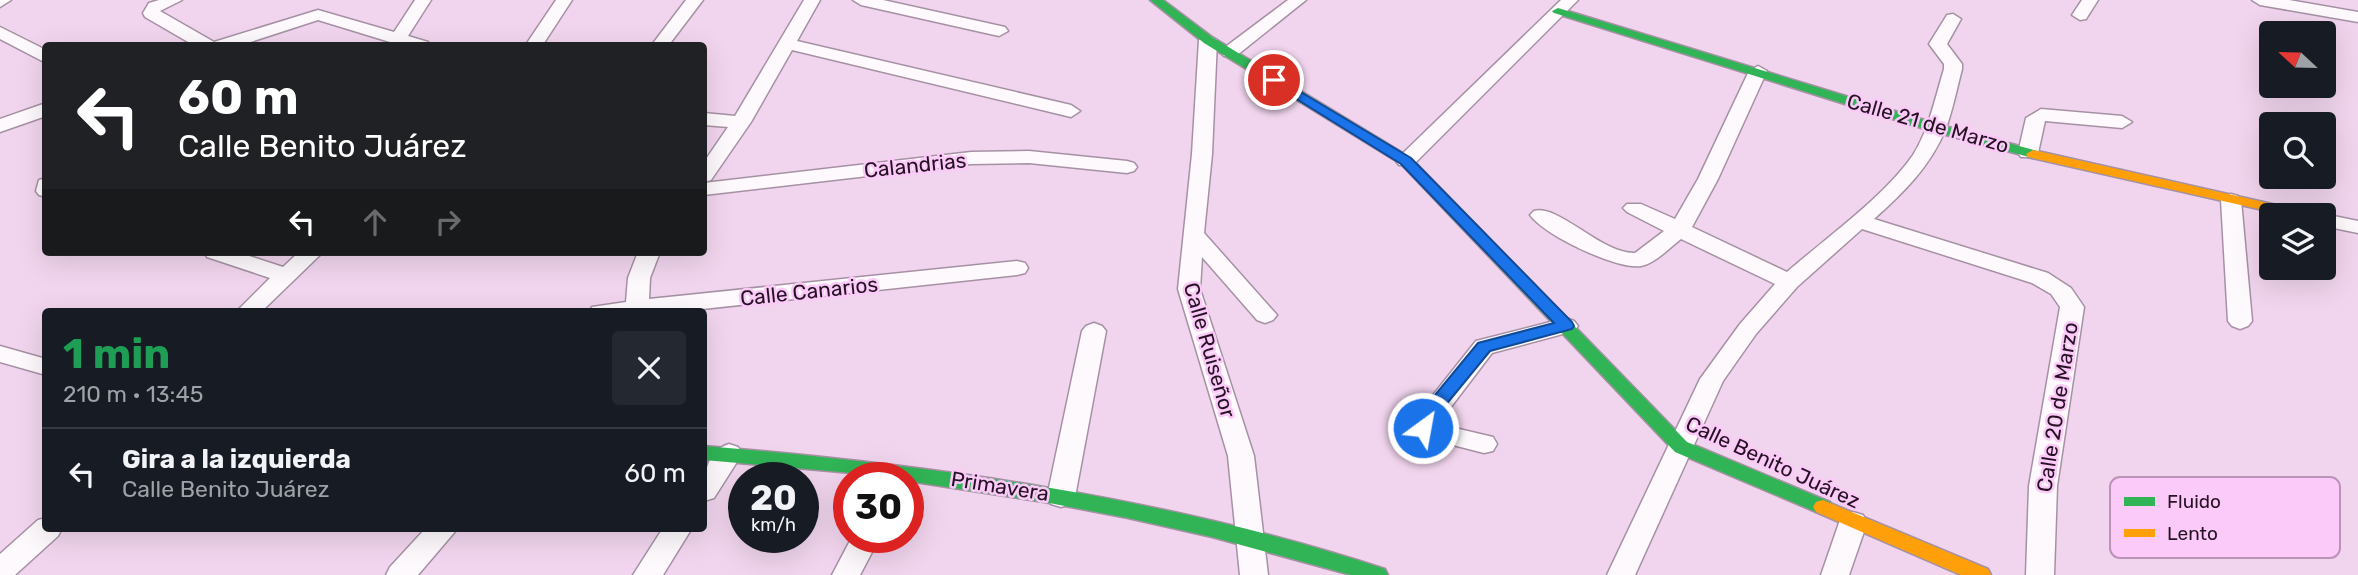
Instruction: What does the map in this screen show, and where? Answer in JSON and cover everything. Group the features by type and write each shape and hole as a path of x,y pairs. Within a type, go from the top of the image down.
{"street":[{"path":"174,0 151,10 151,13 202,42"},
{"path":"395,42 424,0"},
{"path":"536,42 564,0"},
{"path":"662,42 695,0"},
{"path":"707,172 741,122 812,0"},
{"path":"861,0 999,31"},
{"name":"Calle Benito Juárez","path":"1156,0 1209,40 1406,161 1681,447 1853,523 1981,575"},
{"path":"1270,0 1292,5"},
{"path":"2080,15 2090,0"},
{"path":"2260,0 2358,17"},
{"path":"1230,52 1292,5"},
{"path":"1406,161 1564,6"},
{"name":"Calle 21 de Marzo","path":"1564,6 1937,128 2028,153 2259,206"},
{"path":"230,42 313,15 324,15 392,42"},
{"path":"1621,575 1713,379 1748,329 1789,282 1897,187 1922,156 1937,128 1953,69 1953,64 1938,44 1953,19"},
{"path":"2,35 42,56"},
{"name":"Calle Ruiseñor","path":"1209,40 1195,236 1188,269 1189,289 1241,456 1254,575"},
{"path":"787,44 1071,111"},
{"path":"1541,215 1613,256 1633,262 1641,259 1680,229 1708,179 1758,71"},
{"path":"0,126 42,110"},
{"path":"2028,153 2036,118 2041,115 2122,122"},
{"path":"707,119 741,122"},
{"name":"Calandrias","path":"707,189 971,158 1029,157 1127,167"},
{"path":"2231,200 2240,321"},
{"path":"1634,208 1789,282"},
{"name":"Calle 20 de Marzo","path":"1859,221 2040,278 2063,291 2069,299 2073,307 2043,486 2040,575"},
{"path":"2336,222 2358,227"},
{"path":"1195,236 1265,315"},
{"path":"227,256 287,276"},
{"path":"251,308 308,256"},
{"path":"635,308 639,278 647,256"},
{"name":"Calle Canarios","path":"653,308 1017,268"},
{"path":"1485,444 1431,432 1423,428 1423,425 1484,347 1566,326"},
{"path":"1061,497 1094,331"},
{"path":"0,354 42,365"},
{"path":"707,482 716,453"},
{"name":"Primavera","path":"716,453 833,466"},
{"name":"Primavera","path":"924,478 1061,497 1251,537 1378,575"},
{"path":"1835,575 1853,523"},
{"path":"0,572 10,549 42,531"},
{"path":"400,575 440,532"},
{"path":"646,575 675,532"},
{"path":"846,575 858,553"}],"traffic: fast":[{"path":"1156,0 1208,40 1406,161 1681,447 1823,507"},
{"path":"1558,11 1936,128 2033,154"},
{"path":"707,453 876,469 1044,494 1212,530 1378,575"}],"traffic: slow":[{"path":"2033,154 2259,205"},
{"path":"1823,507 1981,575"}],"route":[{"path":"1274,80 1406,161 1566,326 1489,344 1479,350 1427,416 1423,428"}]}
